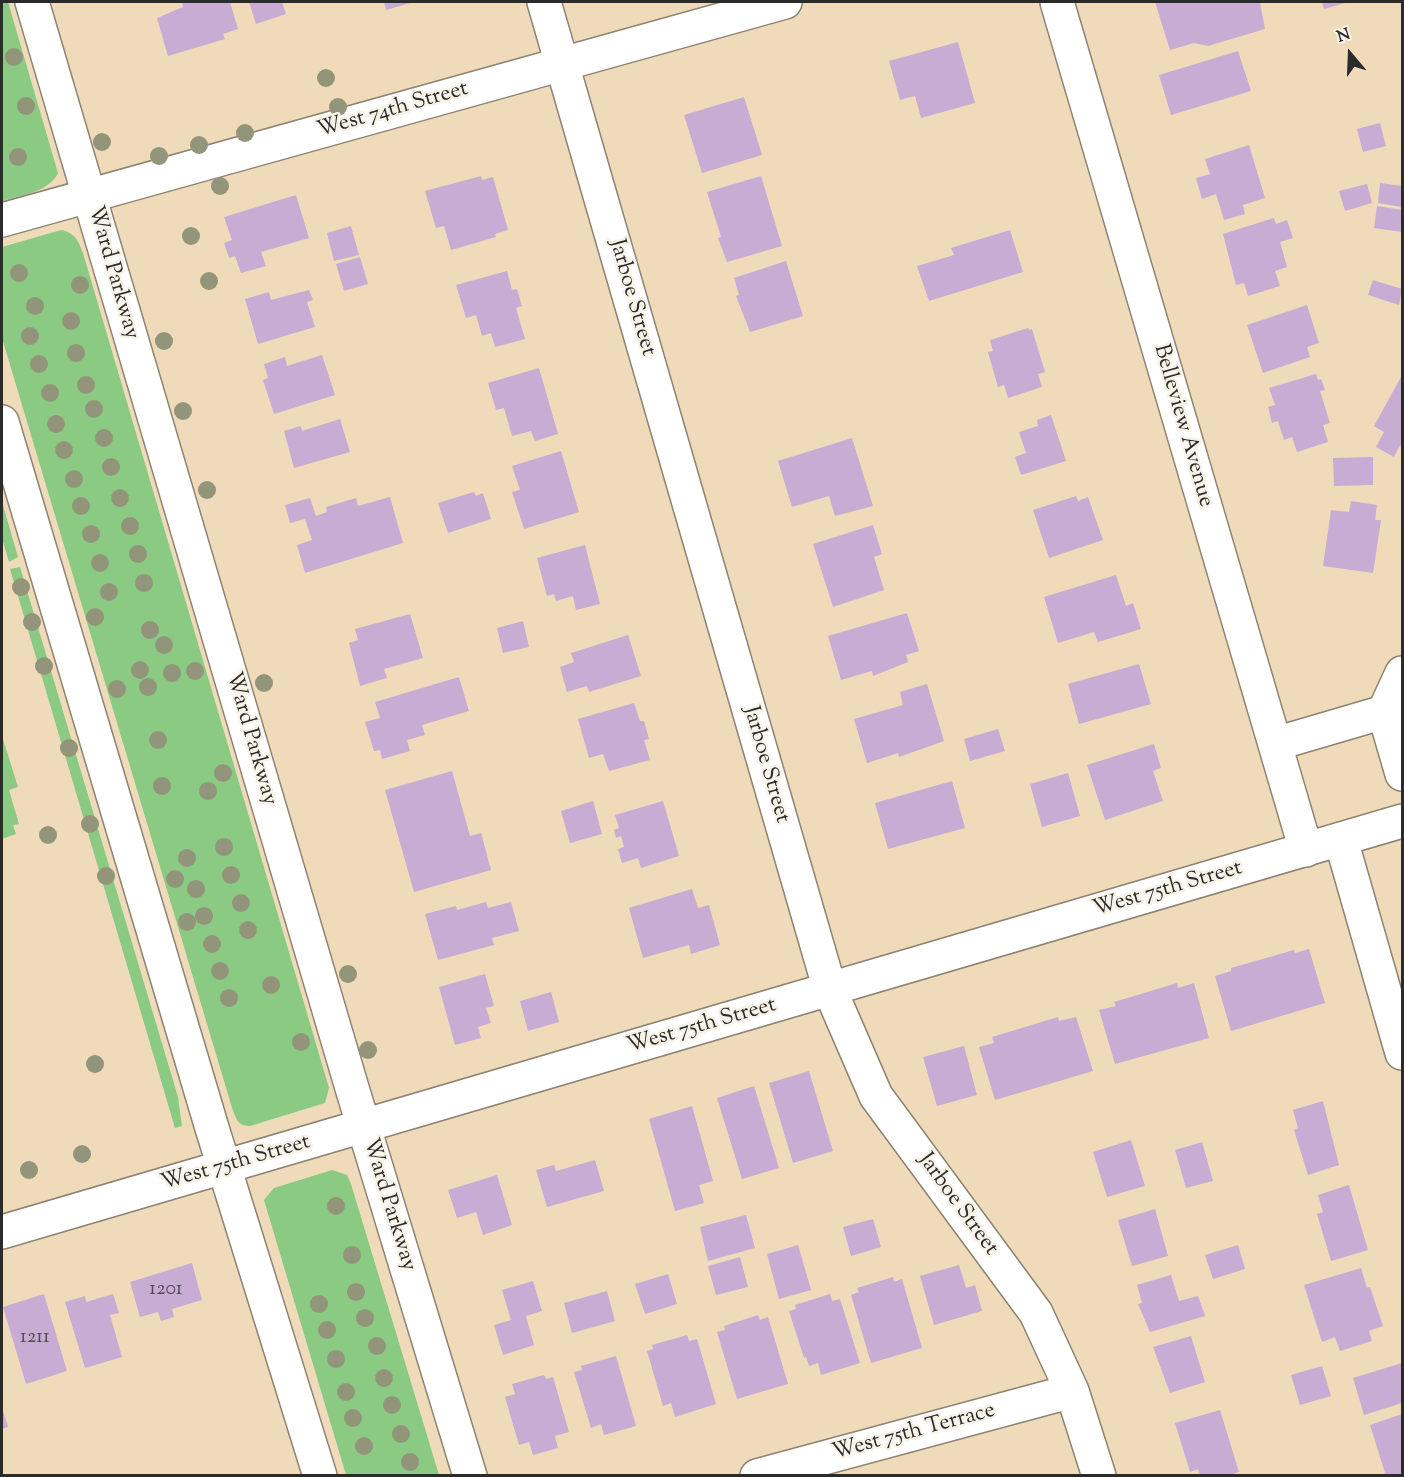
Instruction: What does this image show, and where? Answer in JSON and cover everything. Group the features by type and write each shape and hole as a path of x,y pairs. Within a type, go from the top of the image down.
{"main road":[{"name":"Ward Parkway","path":"32,2 364,1126 470,1476"},
{"name":"Jarboe Street","path":"544,2 830,990 876,1096 1036,1313 1072,1390 1099,1476"},
{"name":"West 74th Street","path":"2,220 785,2"},
{"name":"Belleview Avenue","path":"1057,2 1306,850"},
{"path":"2,422 224,1167 320,1476"},
{"path":"1402,673 1384,712 1402,774"},
{"path":"1275,744 1384,712"},
{"name":"West 75th Street","path":"2,1232 1402,822"},
{"path":"1341,840 1402,1053"},
{"name":"West 75th Terrace","path":"756,1476 1072,1390"}],"green space":[{"path":"2,2 8,2 58,173 48,185 41,189 2,201"},
{"path":"61,230 70,233 75,238 83,253 329,1088 325,1103 250,1126 239,1122 233,1111 2,338 2,247"},
{"path":"2,502 18,557 9,562 2,538"},
{"path":"20,567 178,1097 182,1126 175,1128 10,569"},
{"path":"2,736 18,787 9,790 19,824 13,825 16,834 2,839"},
{"path":"332,1170 347,1175 351,1184 439,1475 346,1475 264,1200 274,1188"}],"building":[{"path":"182,2 230,2 238,29 223,34 225,39 168,56 157,18 183,7"},
{"path":"249,2 282,2 286,14 256,24"},
{"path":"384,2 414,2 386,10"},
{"path":"1155,2 1260,2 1265,29 1208,46 1194,43 1170,50"},
{"path":"1322,2 1349,2 1324,9"},
{"path":"958,42 975,103 921,118 915,96 900,100 889,61"},
{"path":"1238,51 1251,91 1171,115 1159,75"},
{"path":"744,97 762,155 702,173 684,115"},
{"path":"1380,123 1386,146 1363,152 1357,129"},
{"path":"1249,145 1265,198 1243,205 1245,214 1224,220 1216,194 1202,199 1196,178 1210,174 1205,159"},
{"path":"481,176 482,180 493,177 508,230 495,234 496,237 451,250 444,226 436,228 425,191"},
{"path":"761,176 782,246 727,262 718,238 721,237 707,192"},
{"path":"1380,183 1402,186 1402,207 1378,203"},
{"path":"1367,184 1372,203 1345,211 1339,191"},
{"path":"296,195 309,238 261,252 266,266 241,273 235,256 229,258 224,243 232,240 224,217"},
{"path":"1377,206 1402,210 1402,232 1374,228"},
{"path":"1274,218 1276,224 1287,220 1293,238 1280,242 1287,267 1275,271 1280,286 1248,296 1244,283 1236,285 1223,234"},
{"path":"351,226 359,255 334,261 327,233"},
{"path":"1010,230 1023,272 929,301 917,266 954,255 951,248"},
{"path":"360,257 368,284 344,291 336,264"},
{"path":"786,261 803,316 750,332 736,296 739,295 734,278"},
{"path":"507,271 512,290 517,289 522,306 516,308 525,339 495,347 491,333 482,336 476,315 466,318 456,285"},
{"path":"1373,280 1402,289 1399,305 1368,295"},
{"path":"309,290 313,300 307,302 315,327 258,344 245,299 269,292 271,300"},
{"path":"1307,305 1319,343 1307,347 1310,357 1263,373 1247,325"},
{"path":"1028,328 1032,329 1045,372 1038,374 1042,387 1008,398 1004,385 998,387 988,352 993,351 990,340"},
{"path":"322,355 335,395 274,414 263,380 268,378 264,364 285,357 287,366"},
{"path":"539,368 558,434 535,441 531,431 512,436 504,408 496,410 488,383"},
{"path":"1316,374 1318,380 1321,379 1325,390 1320,391 1330,423 1323,425 1328,442 1297,452 1292,437 1284,440 1278,421 1272,423 1268,407 1275,405 1269,388"},
{"path":"1402,375 1402,447 1400,445 1394,457 1376,447 1384,432 1374,426"},
{"path":"1051,415 1066,461 1021,475 1015,457 1026,453 1019,432 1038,426 1037,420"},
{"path":"340,419 350,452 294,468 284,431 301,426 302,431"},
{"path":"852,438 873,506 835,516 829,496 792,507 778,461"},
{"path":"561,451 579,512 524,529 512,492 520,490 512,466"},
{"path":"1373,457 1373,485 1334,486 1333,458"},
{"path":"474,492 476,496 483,493 491,519 448,533 438,503"},
{"path":"1076,496 1078,501 1088,497 1103,540 1049,558 1033,510"},
{"path":"390,497 403,543 305,573 297,545 312,540 305,519 290,523 285,505 310,498 316,516 327,512 326,507 356,498 358,506"},
{"path":"1351,501 1377,505 1375,520 1381,520 1373,573 1323,566 1331,510 1349,512"},
{"path":"873,525 882,554 874,557 884,590 833,607 813,544"},
{"path":"585,545 600,604 576,610 573,596 556,601 554,594 547,596 537,558"},
{"path":"1116,575 1126,606 1133,603 1141,629 1098,642 1094,632 1058,643 1044,597"},
{"path":"907,613 919,651 906,655 908,662 873,676 872,671 841,680 828,636"},
{"path":"410,614 423,658 384,669 387,678 360,686 349,643 358,640 355,629"},
{"path":"523,621 529,647 503,653 497,628"},
{"path":"628,635 641,676 589,692 587,686 567,692 560,667 574,662 571,653"},
{"path":"1139,664 1151,704 1079,724 1068,684"},
{"path":"459,677 469,711 422,725 425,735 407,740 410,751 382,759 380,750 374,751 365,722 380,718 375,702"},
{"path":"927,684 944,741 899,757 898,753 867,763 854,719 903,705 900,692"},
{"path":"634,703 640,721 644,721 649,739 644,740 650,760 609,771 603,754 589,758 578,719"},
{"path":"998,729 1005,751 970,761 964,739"},
{"path":"1154,744 1161,768 1153,771 1163,801 1105,820 1087,765"},
{"path":"452,771 470,836 481,833 491,870 414,892 385,790"},
{"path":"1068,773 1080,816 1042,827 1030,784"},
{"path":"952,781 965,828 888,849 875,803"},
{"path":"593,801 602,834 570,843 561,811"},
{"path":"663,801 679,856 641,868 638,858 622,863 618,849 624,847 621,836 616,838 614,830 619,828 615,815"},
{"path":"692,889 698,908 709,905 720,945 691,954 689,945 643,958 629,908"},
{"path":"486,902 488,908 511,902 519,931 492,938 494,945 438,960 425,914 456,906 457,910"},
{"path":"1309,949 1325,1003 1231,1031 1215,976 1231,971 1231,968 1294,950 1295,953"},
{"path":"485,974 494,1006 486,1008 491,1023 478,1027 481,1038 455,1045 439,987"},
{"path":"1177,983 1178,988 1194,983 1209,1038 1115,1064 1099,1010 1116,1006 1114,1002"},
{"path":"551,992 559,1022 528,1031 520,1001"},
{"path":"1058,1017 1059,1021 1076,1017 1093,1071 995,1100 979,1047 994,1043 992,1037"},
{"path":"964,1046 977,1095 937,1106 923,1057"},
{"path":"809,1071 833,1151 793,1163 769,1083"},
{"path":"754,1086 779,1168 742,1179 717,1098"},
{"path":"1323,1101 1339,1165 1308,1175 1294,1130 1298,1128 1293,1110"},
{"path":"692,1106 713,1181 699,1185 704,1203 675,1211 649,1119"},
{"path":"1131,1140 1145,1186 1107,1197 1093,1152"},
{"path":"1202,1142 1213,1181 1186,1188 1175,1150"},
{"path":"595,1160 604,1191 547,1207 536,1170 554,1165 556,1171"},
{"path":"497,1175 512,1225 483,1235 476,1212 457,1218 448,1190"},
{"path":"1349,1185 1368,1250 1331,1261 1317,1214 1323,1212 1318,1195"},
{"path":"1155,1209 1168,1256 1132,1266 1118,1220"},
{"path":"746,1215 755,1248 708,1261 700,1227"},
{"path":"873,1219 881,1247 851,1256 843,1227"},
{"path":"798,1245 811,1290 779,1299 767,1254"},
{"path":"1238,1245 1245,1269 1213,1279 1205,1255"},
{"path":"740,1257 748,1287 716,1295 708,1266"},
{"path":"192,1263 202,1300 172,1309 174,1317 161,1321 158,1312 140,1317 130,1282"},
{"path":"959,1265 966,1288 975,1285 982,1311 934,1325 920,1276"},
{"path":"1361,1268 1383,1326 1369,1331 1372,1341 1340,1351 1335,1337 1322,1342 1304,1285"},
{"path":"668,1274 677,1304 645,1314 635,1284"},
{"path":"1171,1275 1179,1301 1198,1296 1205,1316 1150,1332 1138,1304 1142,1303 1137,1285"},
{"path":"893,1277 894,1282 902,1279 922,1348 871,1363 851,1295 859,1292 857,1288"},
{"path":"533,1281 542,1311 526,1316 534,1345 503,1355 494,1325 511,1320 502,1290"},
{"path":"607,1291 615,1321 572,1333 564,1303"},
{"path":"44,1294 67,1371 26,1384 3,1307"},
{"path":"113,1294 119,1313 110,1315 122,1357 85,1368 65,1302 85,1296 86,1302"},
{"path":"830,1294 832,1301 840,1299 860,1363 821,1375 818,1363 809,1366 806,1357 804,1358 789,1311 796,1309 795,1305"},
{"path":"758,1315 760,1320 768,1317 788,1384 737,1399 717,1332 725,1330 724,1326"},
{"path":"687,1335 689,1341 697,1339 716,1404 675,1417 671,1403 663,1406 647,1351 653,1349 652,1345"},
{"path":"1191,1336 1205,1382 1170,1393 1153,1347"},
{"path":"616,1356 636,1426 604,1435 601,1424 591,1428 574,1372 582,1370 581,1366"},
{"path":"1402,1363 1402,1403 1364,1415 1353,1378"},
{"path":"1322,1366 1331,1396 1300,1405 1291,1375"},
{"path":"544,1375 546,1379 553,1377 569,1432 555,1436 558,1448 533,1455 529,1442 519,1445 505,1397 515,1394 512,1384"},
{"path":"2,1407 8,1427 2,1429"},
{"path":"1220,1410 1239,1472 1227,1476 1200,1476 1198,1469 1190,1472 1175,1423"},
{"path":"1402,1414 1402,1476 1386,1476 1370,1425"}]}
